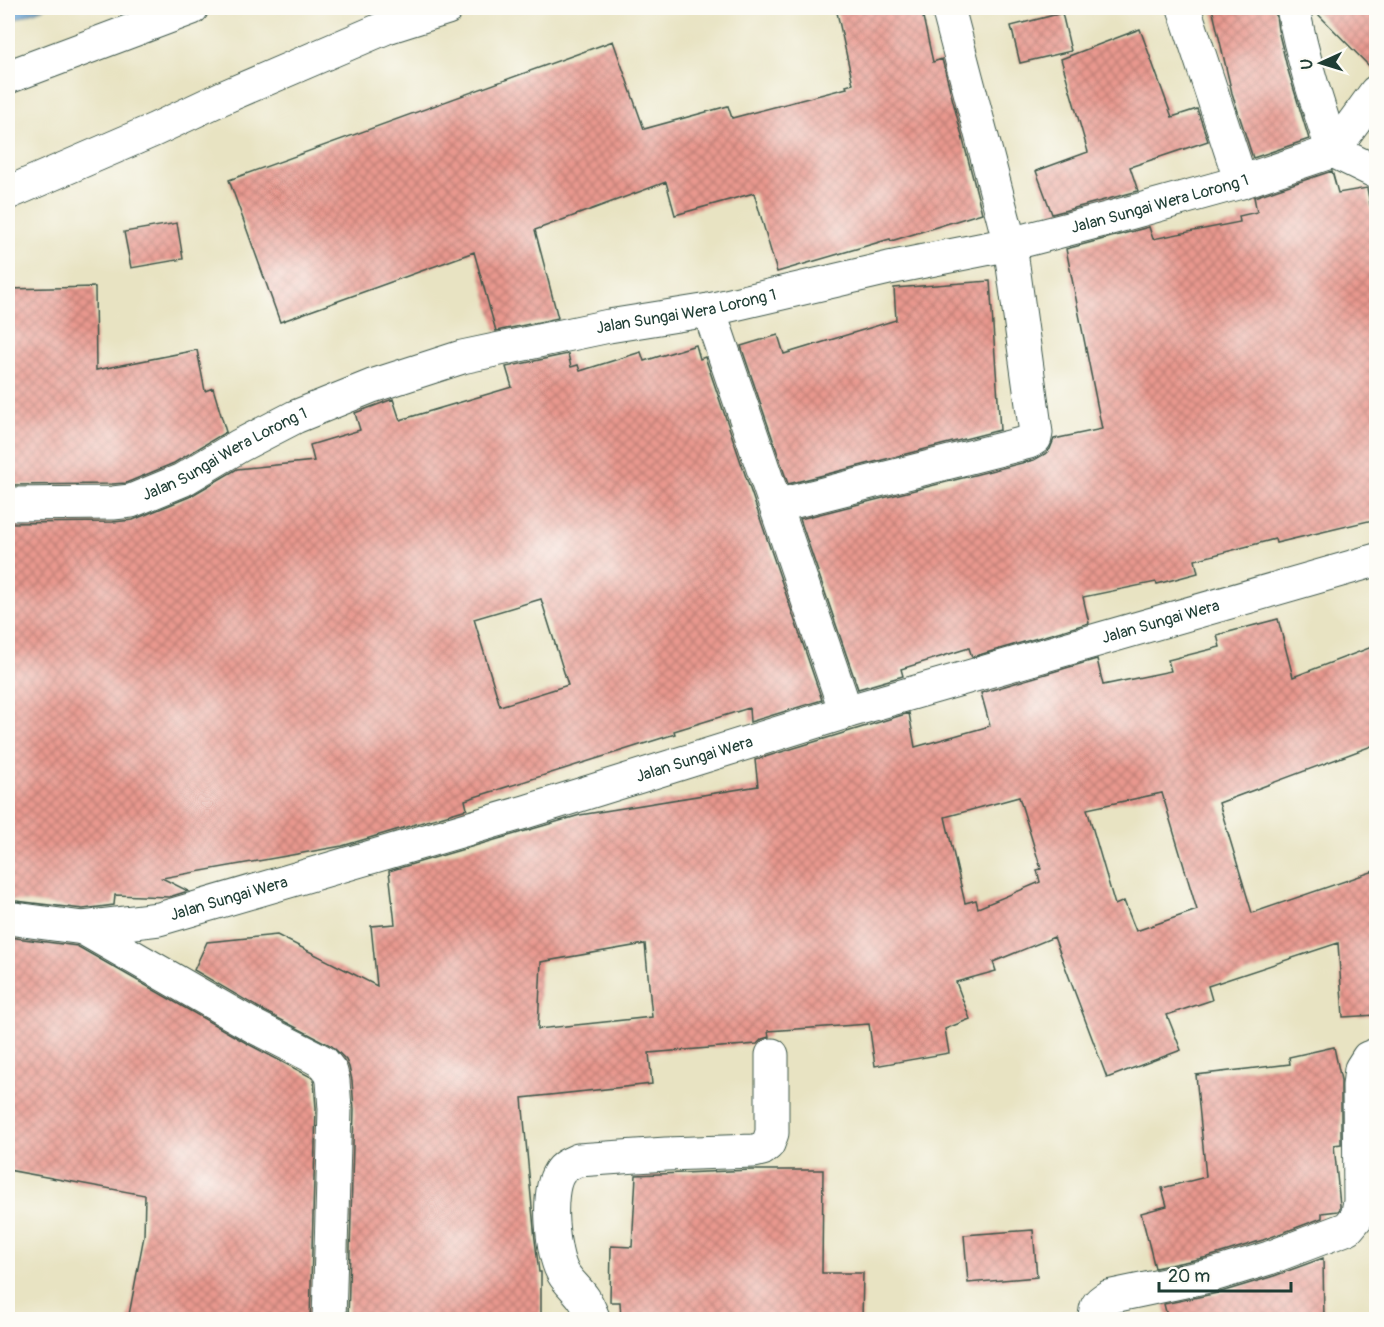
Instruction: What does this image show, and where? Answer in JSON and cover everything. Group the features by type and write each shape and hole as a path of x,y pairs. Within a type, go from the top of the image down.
{"street":[{"path":"8,77 192,8"},
{"path":"8,193 387,27 447,8"},
{"path":"776,506 1029,442 1035,438 1010,244 948,8"},
{"path":"1184,8 1240,182"},
{"path":"1293,8 1299,42 1333,151 1377,172"},
{"path":"1333,151 1377,92"},
{"name":"Jalan Sungai Wera Lorong 1","path":"8,504 131,501 182,480 239,446 295,417 372,386 462,357 609,326 709,310 889,268 1010,244 1240,182 1333,151"},
{"path":"709,310 846,712"},
{"name":"Jalan Sungai Wera","path":"8,918 83,928 159,919 525,812 846,712 1377,560"},
{"path":"83,928 257,1028 314,1056 331,1072 335,1110 329,1320"},
{"path":"594,1320 584,1299 563,1273 554,1246 551,1210 555,1182 559,1172 565,1166 578,1160 666,1154 754,1152 762,1149 768,1144 772,1133 772,1055"},
{"path":"1095,1320 1096,1305 1108,1297 1213,1275 1269,1258 1348,1228 1357,1217 1360,1202 1359,1086 1361,1069 1368,1058 1377,1055"}],"water":[{"path":"8,8 44,8 8,22"}],"building":[{"path":"836,8 921,8 933,62 942,59 982,213 777,272 754,193 675,215 666,182 535,230 558,318 496,331 474,252 280,322 229,180 613,41 644,129 728,106 732,118 847,88 846,86 853,84"},
{"path":"1212,8 1275,8 1287,67 1309,139 1253,158 1232,93"},
{"path":"1312,8 1377,8 1377,74"},
{"path":"1062,13 1071,51 1020,63 1011,26"},
{"path":"1140,29 1172,117 1197,109 1208,141 1130,167 1138,191 1052,214 1036,171 1088,152 1061,59"},
{"path":"1332,171 1338,193 1367,188 1377,238 1377,519 1276,543 1275,539 1195,560 1198,573 1157,584 1156,582 1083,597 1089,623 972,657 969,648 901,669 903,676 858,689 800,519 1034,460 1050,449 1054,439 1102,429 1066,249 1149,227 1153,239 1240,222 1239,216 1257,212 1254,197"},
{"path":"177,223 183,259 131,268 124,232"},
{"path":"990,281 1000,430 788,484 741,346 778,335 784,354 896,320 894,288"},
{"path":"95,287 96,370 197,350 205,391 213,388 226,432 174,463 126,483 8,485 8,289"},
{"path":"696,345 700,359 705,357 822,700 750,722 749,708 674,731 675,734 465,800 467,809 342,846 162,878 188,891 169,897 115,895 114,905 83,909 8,900 8,523 133,520 189,497 237,469 314,461 310,445 360,430 355,413 393,399 400,420 512,387 506,367 568,354 571,367 578,365 580,371 641,352 644,361","holes":["541,599 568,685 500,706 474,619"]},
{"path":"1278,619 1293,677 1377,645 1377,744 1219,803 1252,913 1377,870 1377,1015 1343,1017 1338,943 1208,986 1212,1000 1167,1015 1181,1050 1107,1078 1054,937 993,962 996,971 956,982 970,1019 945,1029 949,1053 875,1066 869,1024 768,1031 769,1037 757,1044 649,1053 652,1084 522,1098 535,1240 539,1272 541,1272 541,1320 348,1320 354,1110 349,1067 346,1060 332,1046 266,1012 194,970 207,942 277,935 377,986 371,926 395,924 389,871 580,815 758,786 755,760 909,713 915,747 990,726 981,693 1097,659 1103,685 1171,671 1168,660 1220,647 1217,635","holes":["1162,793 1197,910 1136,931 1124,901 1115,905 1087,809","1019,797 1041,869 1037,870 1040,882 978,908 976,900 965,903 945,817","645,944 652,1017 538,1029 541,962"]},
{"path":"8,937 77,946 314,1080 316,1109 310,1320 128,1320 144,1236 145,1195 8,1170"},
{"path":"1334,1047 1341,1080 1341,1144 1334,1145 1340,1209 1322,1213 1322,1218 1263,1240 1208,1257 1155,1268 1141,1213 1167,1206 1162,1188 1206,1177 1196,1075 1290,1064 1289,1057"},
{"path":"752,1170 823,1170 822,1273 863,1273 862,1320 621,1320 620,1302 610,1302 611,1246 632,1247 636,1175"},
{"path":"1033,1230 1037,1277 968,1283 964,1235"},
{"path":"1323,1258 1324,1320 1168,1320 1164,1304 1218,1293"}]}
